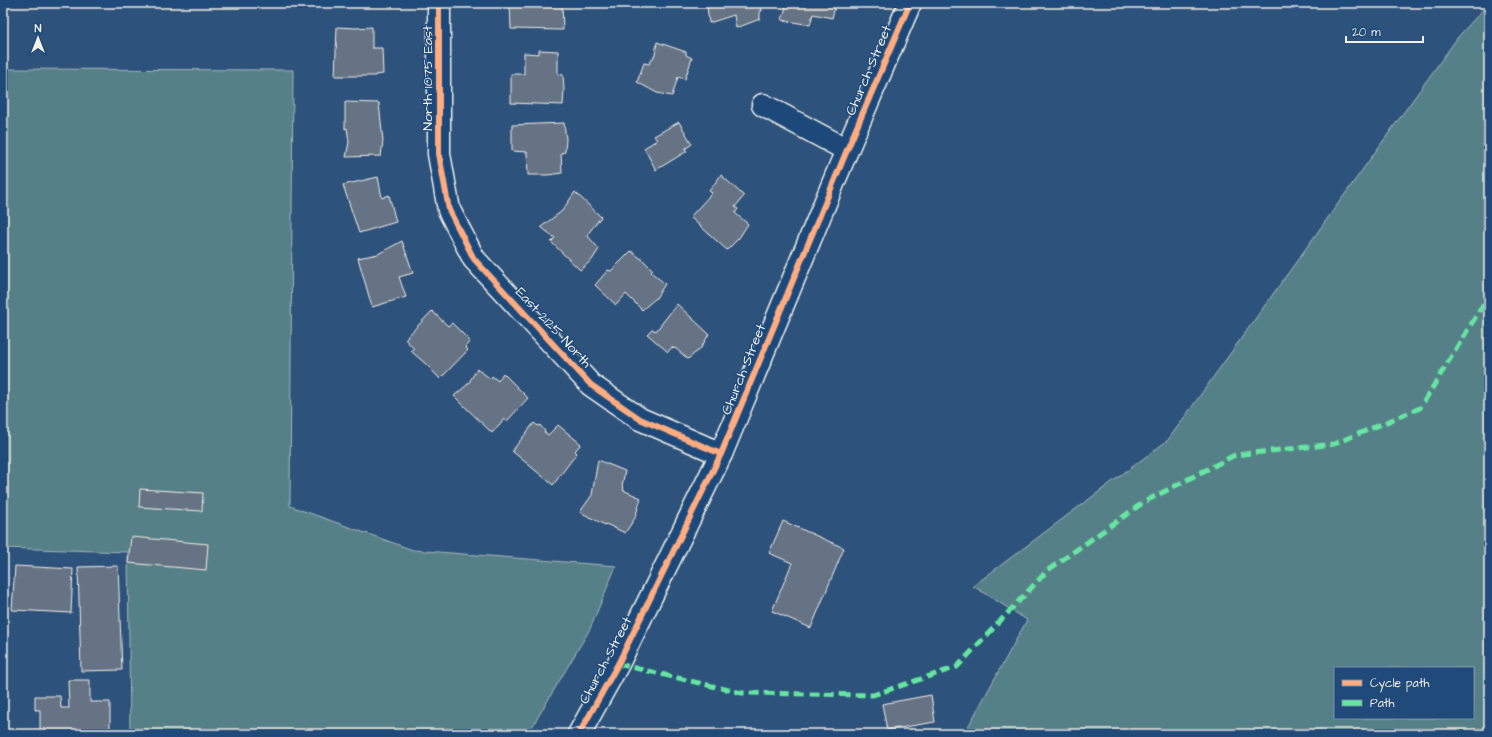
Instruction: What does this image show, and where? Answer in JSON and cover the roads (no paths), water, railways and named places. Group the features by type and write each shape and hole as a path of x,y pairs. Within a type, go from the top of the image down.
{"street":[{"name":"North 1075 East","path":"439,3 439,154"},
{"name":"Church Street","path":"579,734 618,664 721,454 847,150 910,3"},
{"path":"763,105 847,150"},
{"name":"East 2125 North","path":"439,154 449,210 474,259 591,385 640,419 721,454"}]}
